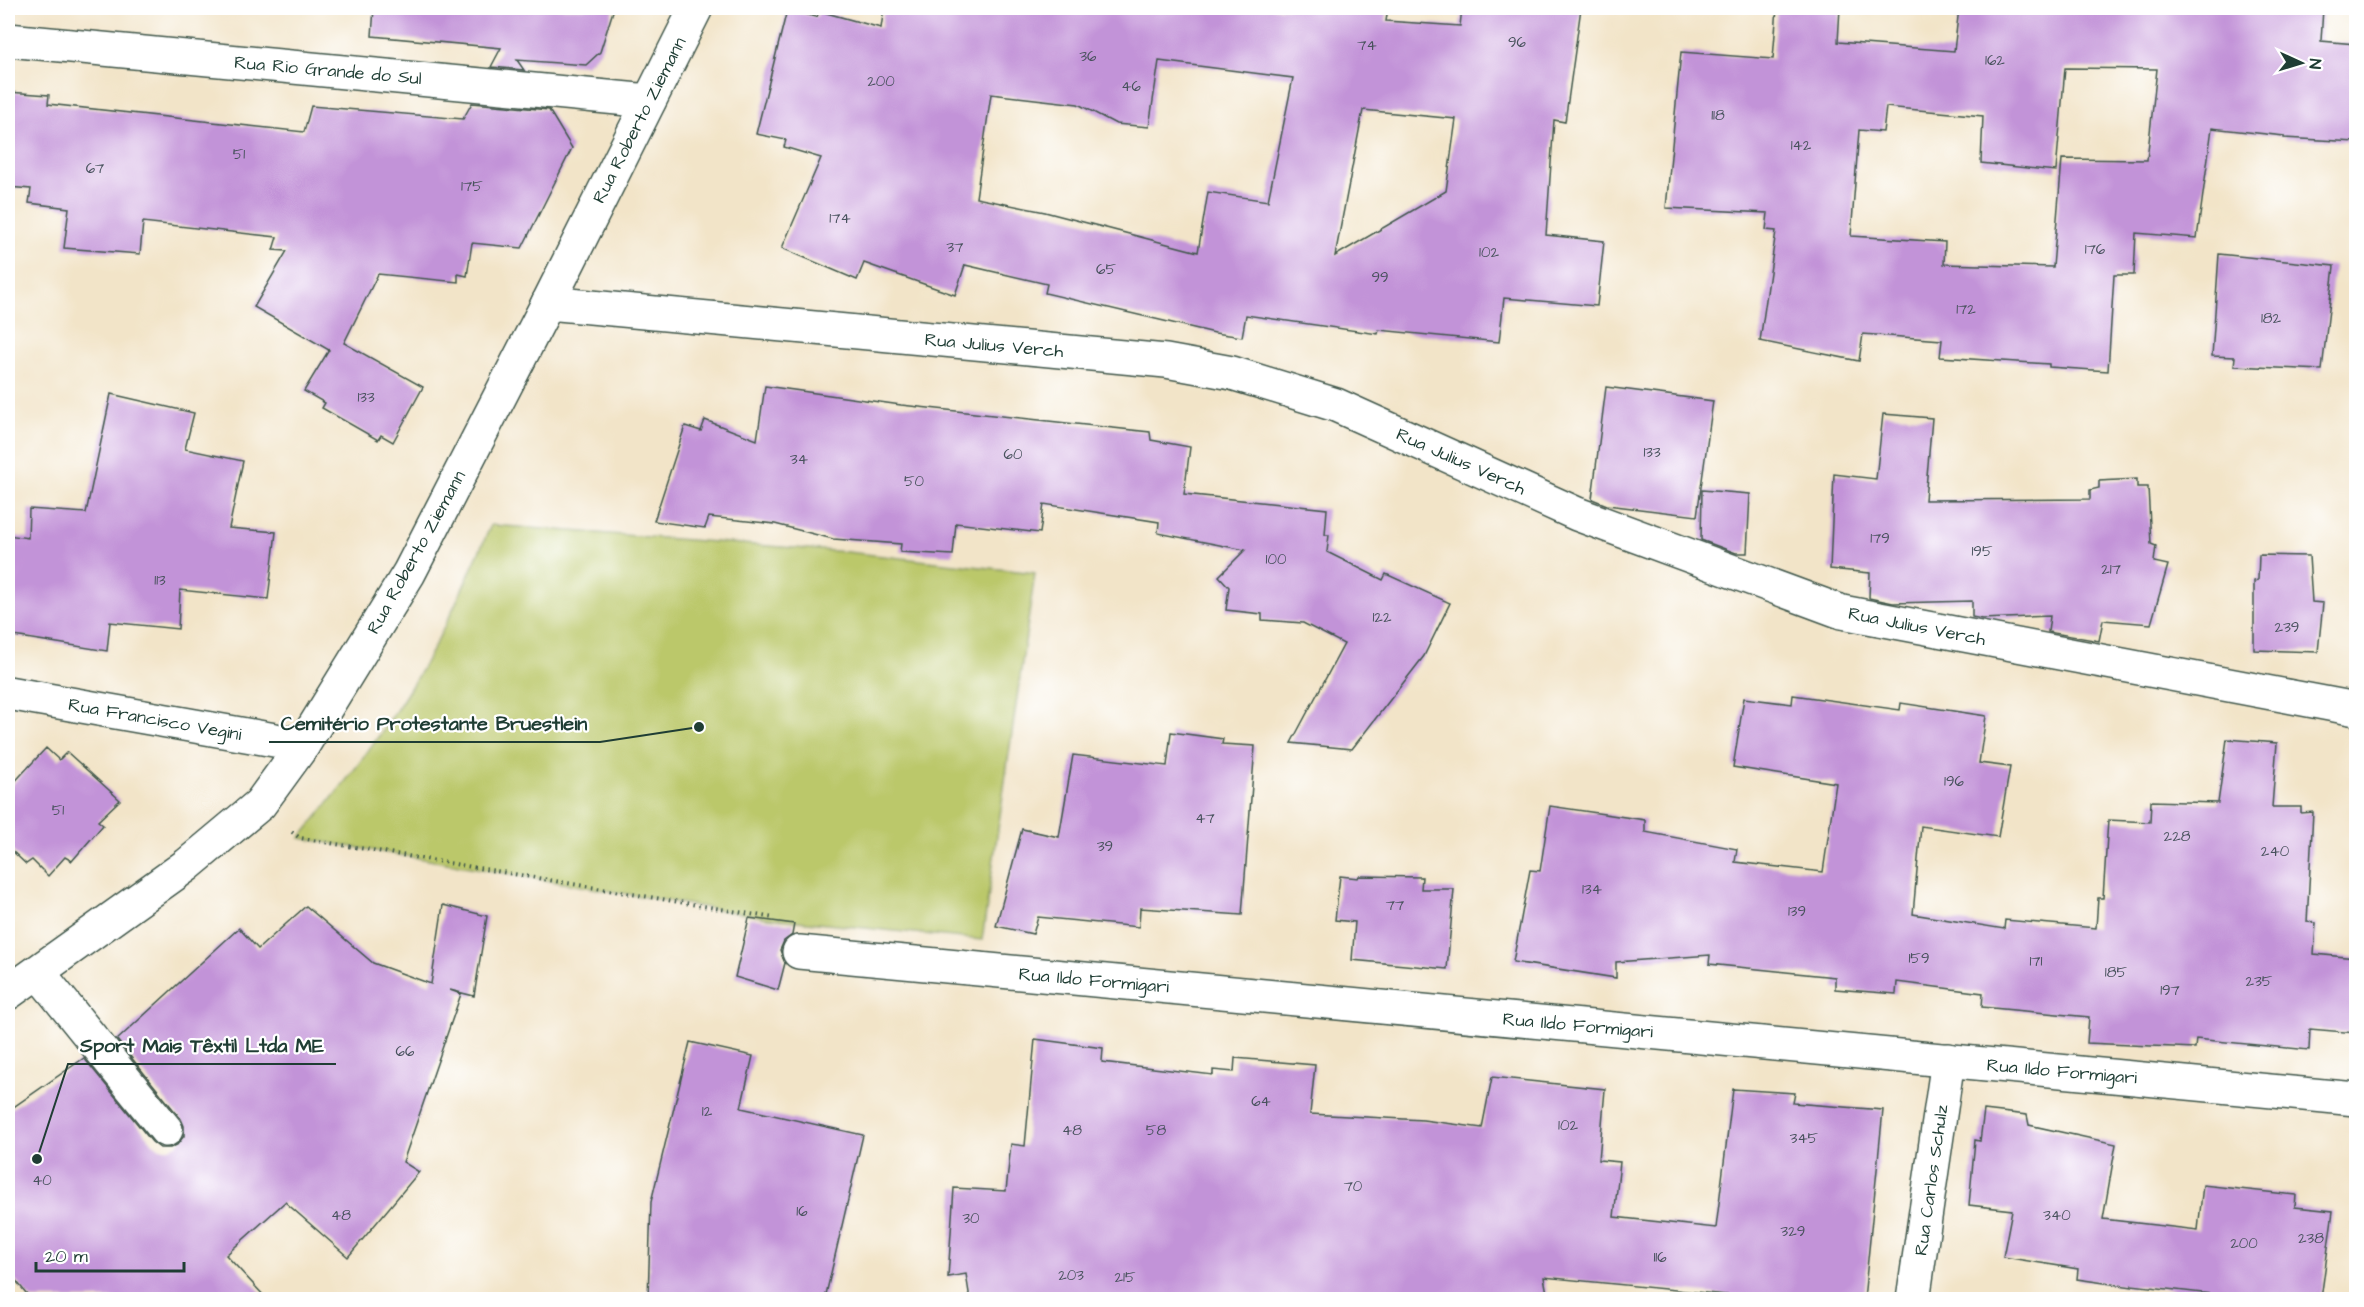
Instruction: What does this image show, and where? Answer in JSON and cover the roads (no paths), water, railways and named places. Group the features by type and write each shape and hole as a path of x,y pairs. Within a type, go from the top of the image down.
{"street":[{"name":"Rua Roberto Ziemann","path":"8,993 188,865 260,804 303,745 409,573 696,8"},
{"name":"Rua Rio Grande do Sul","path":"8,40 649,101"},
{"name":"Rua Julius Verch","path":"548,303 1166,361 1232,373 1336,405 1577,514 1842,612 2356,709"},
{"name":"Rua Francisco Vegini","path":"8,693 303,745"},
{"name":"Rua Ildo Formigari","path":"799,952 2356,1099"},
{"path":"38,972 166,1130"},
{"name":"Rua Carlos Schulz","path":"1913,1299 1948,1060"}],"place":[{"name":"Cemitério Protestante Bruestlein","path":"699,727"},
{"name":"Sport Mais Têxtil Ltda ME","path":"37,1159"}]}
